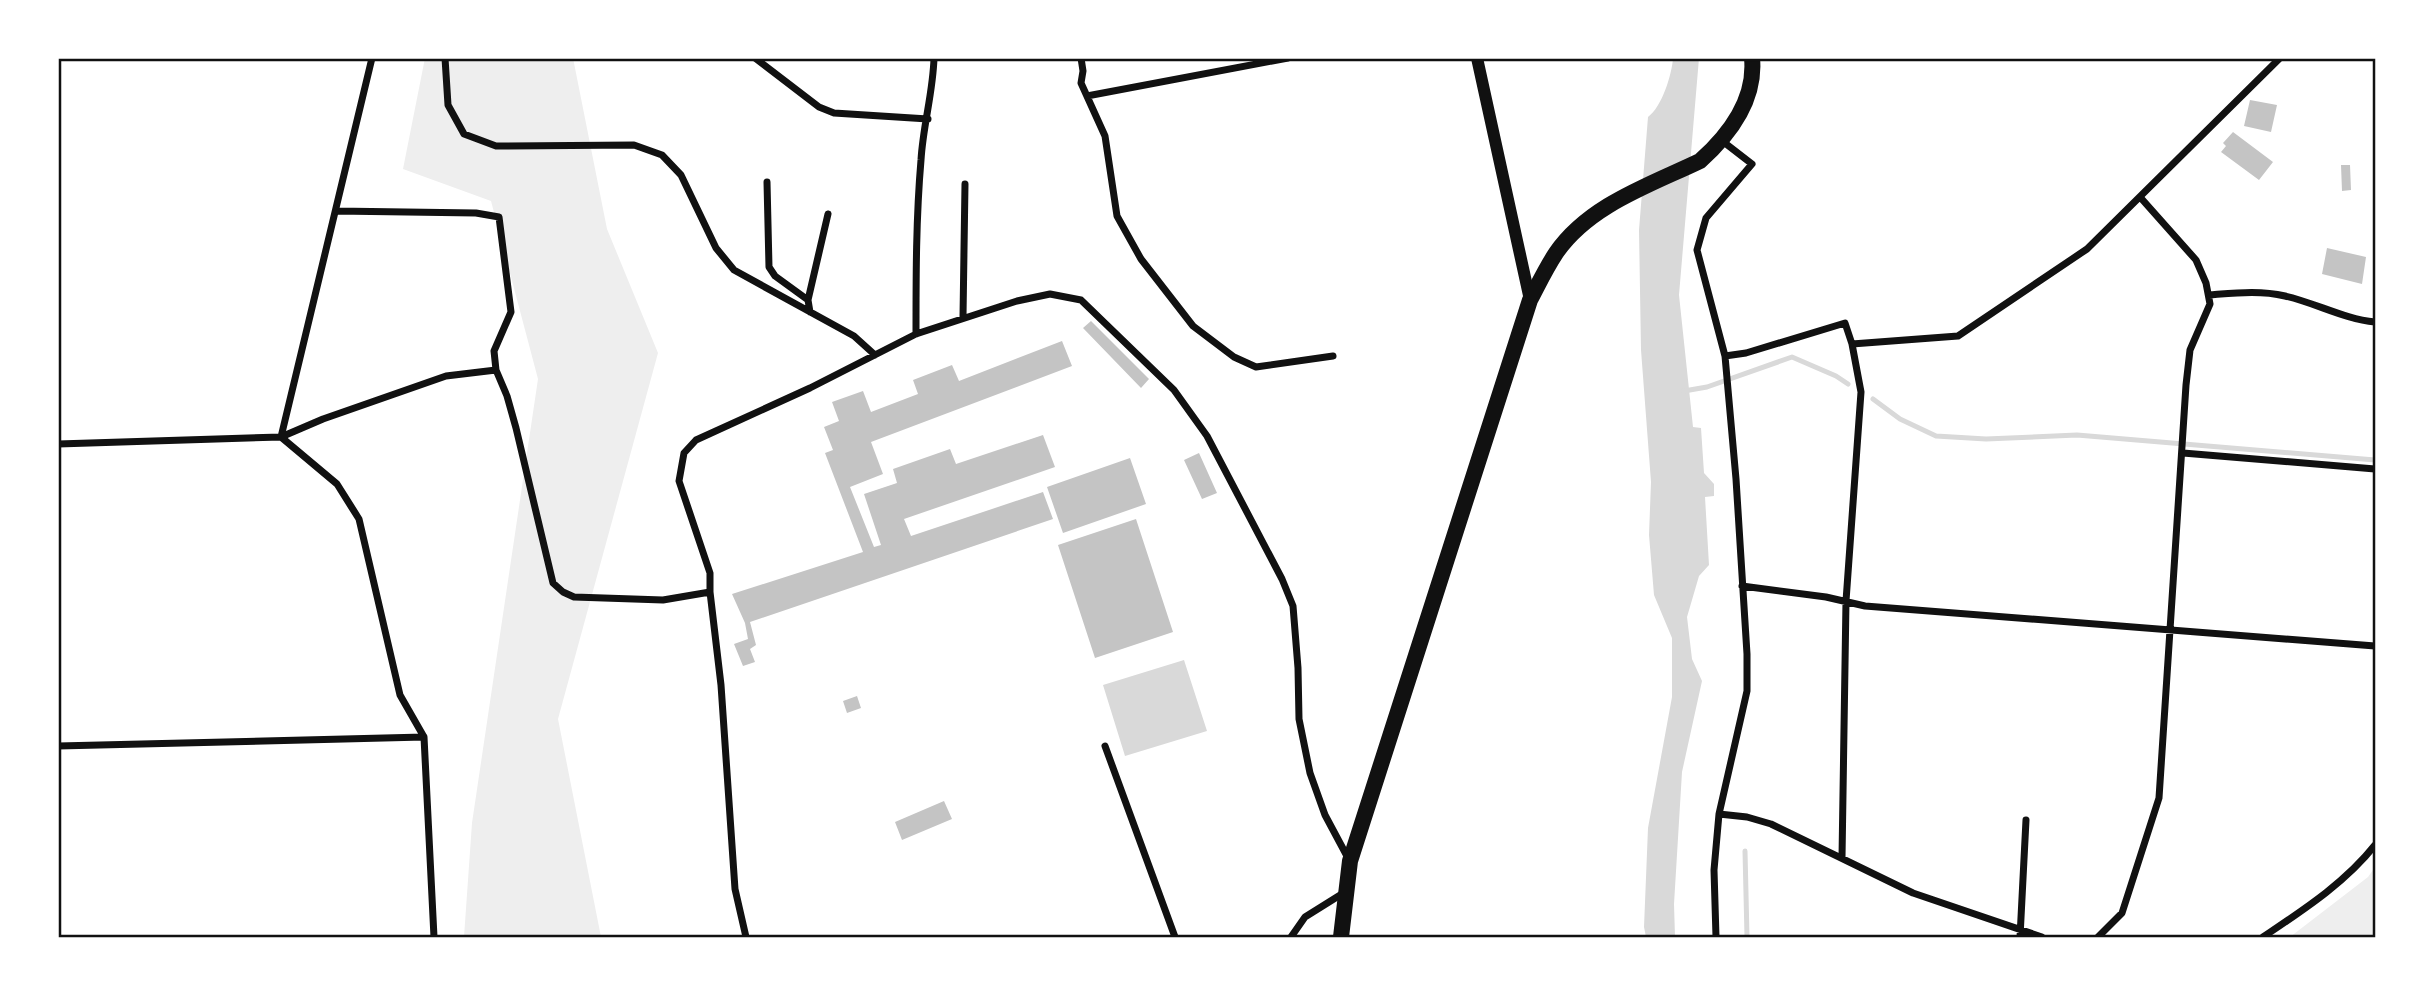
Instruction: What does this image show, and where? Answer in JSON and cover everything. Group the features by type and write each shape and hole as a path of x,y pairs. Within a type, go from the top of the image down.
{"highway":[{"path":"1341,937 1350,861 1530,300 1556,252 1572,233 1601,209 1700,161 1721,139 1735,121 1746,99 1752,58"}],"street":[{"path":"281,437 372,58"},
{"path":"444,58 448,105 464,134 496,146 634,145 662,155 681,174 716,248 734,270 854,336 876,355"},
{"path":"755,58 818,107 834,113 928,119"},
{"path":"916,334 921,158 933,82 934,58"},
{"path":"1081,58 1081,83 1105,136 1117,216 1141,259 1193,326 1234,357 1256,367 1332,356"},
{"path":"1087,96 1288,58"},
{"path":"1477,58 1530,300"},
{"path":"1852,344 1958,336 2088,249 2280,58"},
{"path":"1716,937 1714,870 1718,814 1747,691 1737,479 1725,356 1697,250 1706,218 1752,164 1721,139"},
{"path":"767,182 769,267 775,276 808,300"},
{"path":"963,317 965,184"},
{"path":"2098,937 2122,913 2159,798 2186,384 2190,350 2210,304 2206,283 2196,260 2140,197"},
{"path":"336,211 476,213 499,216 511,312 494,351 496,370 516,428 553,583 574,597 663,600 710,592"},
{"path":"810,312 808,300 828,214"},
{"path":"2208,295 2250,292 2285,296 2357,320 2375,322"},
{"path":"746,937 736,889 710,573 679,481 684,453 696,440 810,388 916,334 963,317 1050,294 1081,300 1174,390 1207,436 1225,468 1293,606 1299,719 1310,773 1325,815 1350,861"},
{"path":"1725,356 1746,353 1844,323 1852,344 1861,392 1846,601 1842,858"},
{"path":"58,444 281,437 323,419 446,376 496,370"},
{"path":"281,437 337,484 359,519 400,695 424,737 434,937"},
{"path":"2183,453 2375,469"},
{"path":"1742,586 1865,606 2375,646"},
{"path":"58,746 424,737"},
{"path":"1105,746 1175,937"},
{"path":"1718,814 1747,817 1771,824 1913,893 2020,933 2042,937"},
{"path":"2020,933 2026,820"},
{"path":"2263,937 2325,894 2365,858 2375,845"},
{"path":"1291,937 1305,917 1346,891"}],"shaded area":[{"path":"425,58 573,58 607,229 658,353 558,719 601,937 464,937 472,823 538,379 491,201 403,169"},
{"path":"1673,58 1699,58 1679,295 1693,427 1701,428 1704,473 1714,484 1714,496 1705,497 1709,565 1699,576 1687,617 1692,659 1702,681 1682,772 1674,904 1675,937 1646,937 1644,927 1648,828 1672,697 1672,638 1654,595 1649,535 1651,482 1641,350 1639,230 1648,117 1658,106 1665,90"},
{"path":"1184,660 1207,731 1125,756 1103,685"},
{"path":"2375,867 2375,937 2290,937 2368,877"}],"building":[{"path":"2250,100 2277,105 2271,132 2244,126"},
{"path":"2233,132 2273,162 2259,180 2221,152 2226,146 2223,143"},
{"path":"2341,165 2350,165 2351,190 2342,191"},
{"path":"2327,248 2366,257 2362,284 2322,274"},
{"path":"1091,321 1149,379 1141,388 1083,328"},
{"path":"1062,341 1072,366 871,442 883,474 850,487 874,547 881,545 864,494 897,483 893,469 950,449 956,464 1043,435 1055,467 904,519 911,536 1043,492 1053,519 750,622 756,645 750,649 755,662 743,666 734,644 748,639 745,623 732,594 863,552 825,453 833,450 824,427 839,421 832,402 863,391 871,412 918,394 913,380 952,365 959,381"},
{"path":"1199,453 1217,493 1202,499 1184,460"},
{"path":"1130,458 1146,504 1063,533 1047,487"},
{"path":"1136,519 1173,632 1095,658 1058,545"},
{"path":"857,696 861,708 847,713 843,701"},
{"path":"944,801 952,819 902,840 895,822"}],"waterway":[{"path":"1684,391 1707,387 1792,357 1848,384"},
{"path":"1873,399 1900,419 1936,436 1986,439 2077,435 2375,460"},
{"path":"1745,851 1747,937"}]}
